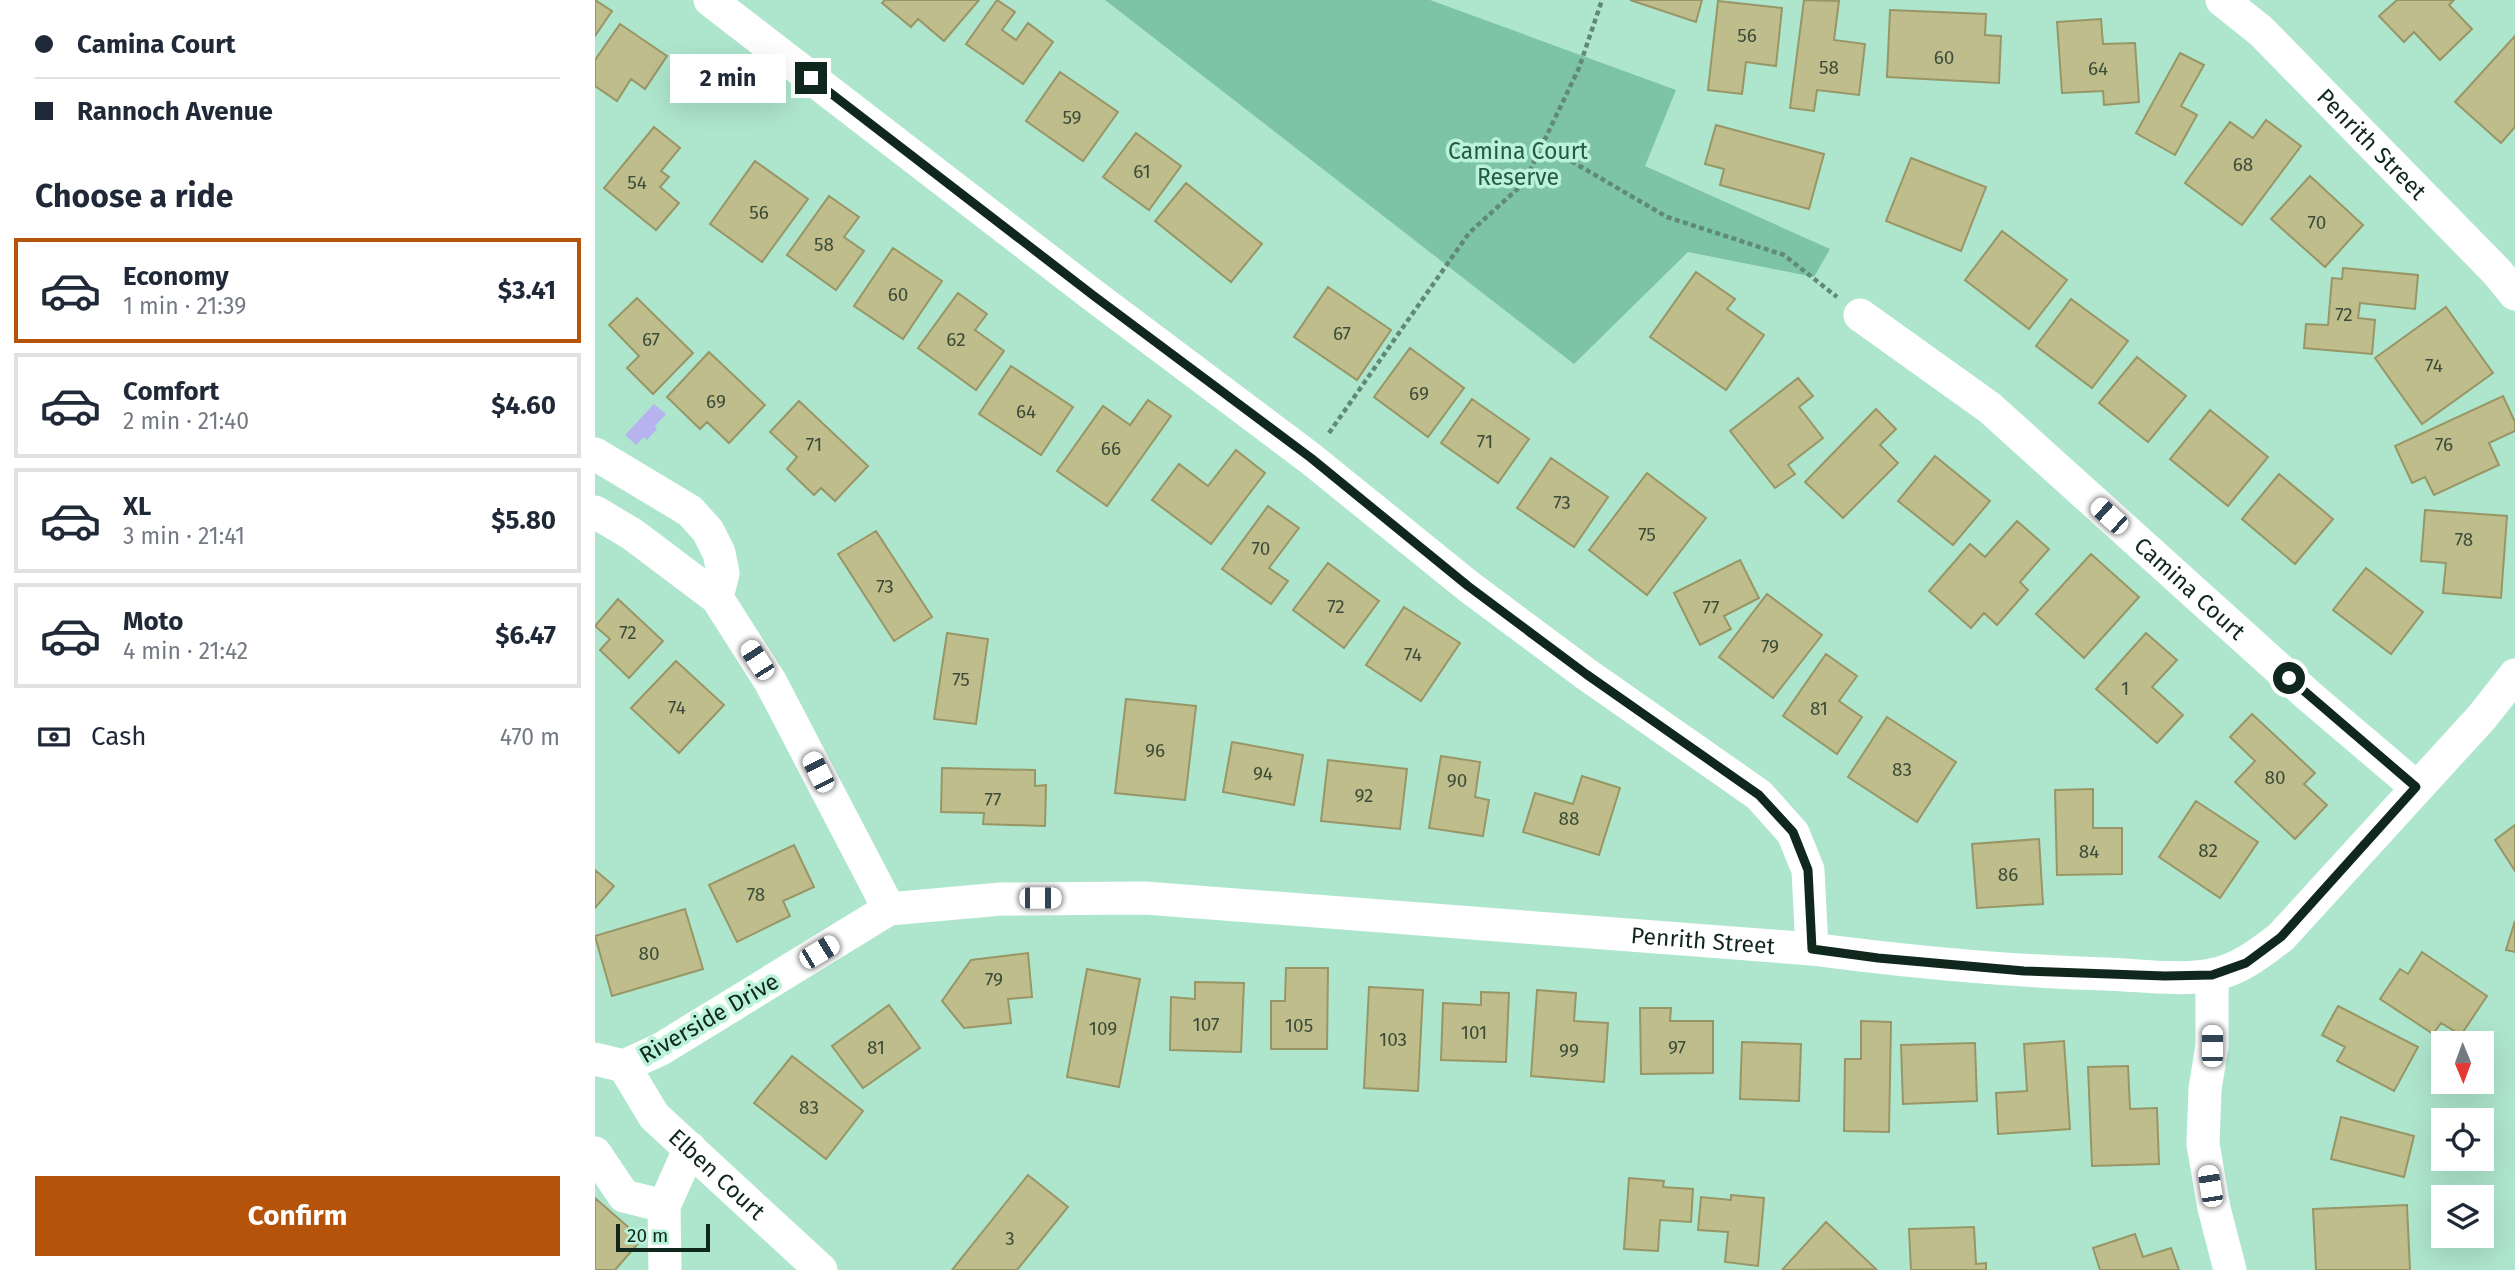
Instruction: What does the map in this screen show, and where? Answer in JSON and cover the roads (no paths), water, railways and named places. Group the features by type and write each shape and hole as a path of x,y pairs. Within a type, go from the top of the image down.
{"street":[{"path":"710,0 1094,296 1311,458 1479,594 1586,674 1759,795 1793,832 1808,870 1812,949"},
{"name":"Penrith Street","path":"2222,0 2261,31 2497,272 2515,294"},
{"name":"Camina Court","path":"1860,314 1990,408 2309,696 2416,787"},
{"path":"595,454 690,510 708,531 719,553 723,573 717,598"},
{"path":"595,512 632,534 717,598 770,681 889,909"},
{"name":"Penrith Street","path":"889,909 1001,899 1145,898 1812,949 1878,958 2024,971 2212,975 2246,963 2281,937 2482,717 2515,676"},
{"name":"Riverside Drive","path":"610,1063 661,1049 889,909"},
{"path":"2212,975 2212,1046 2205,1089 2203,1144 2214,1208 2230,1270"},
{"name":"Elben Court","path":"610,1063 654,1116 821,1270"},
{"path":"665,1270 664,1206 690,1148"},
{"path":"595,1153 624,1196 664,1206"}],"water":[{"path":"654,404 666,414 647,440 644,437 636,445 625,435"}],"park label":[{"name":"Camina Court Reserve","path":"1518,164"}]}
